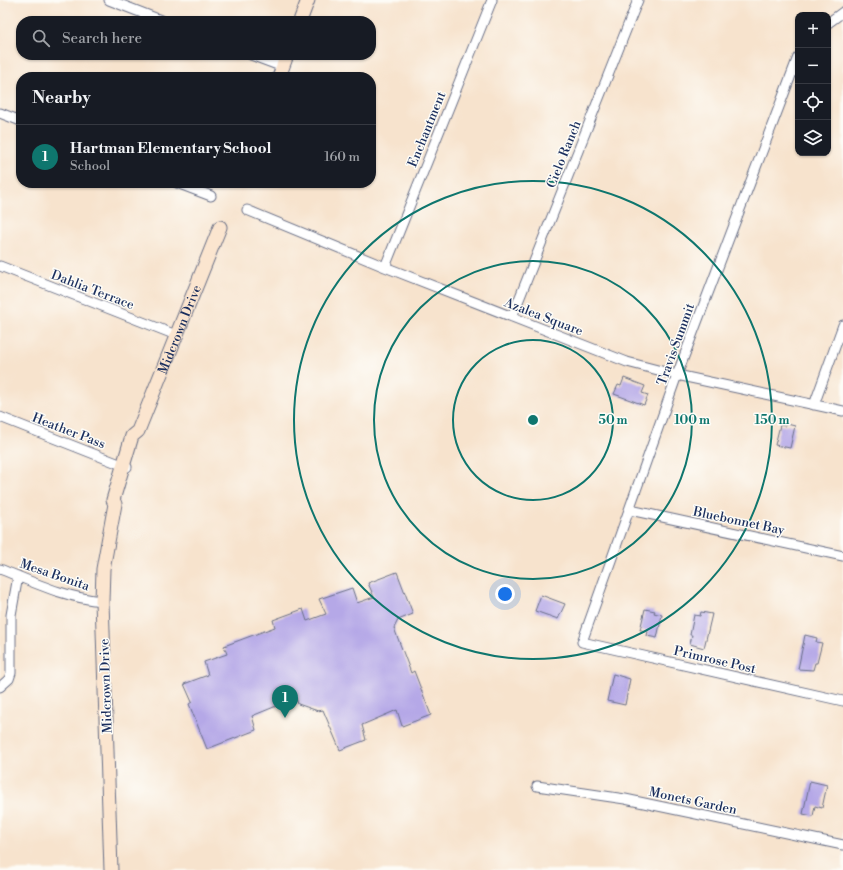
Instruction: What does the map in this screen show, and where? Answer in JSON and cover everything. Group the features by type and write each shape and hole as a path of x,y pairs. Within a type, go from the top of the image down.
{"street":[{"path":"109,0 150,16"},
{"path":"302,16 308,0"},
{"name":"Enchantment","path":"385,267 492,0"},
{"name":"Cielo Ranch","path":"512,317 638,0"},
{"path":"831,21 843,12"},
{"path":"266,60 283,66"},
{"name":"Travis Summit","path":"582,642 677,376 795,65"},
{"path":"0,113 16,119"},
{"path":"190,188 211,196"},
{"name":"Azalea Square","path":"247,210 385,267 627,362 677,376 843,411"},
{"name":"Midcrown Drive","path":"111,870 102,601 103,569 115,504 113,500 126,466 132,436 138,431 220,227"},
{"name":"Dahlia Terrace","path":"0,266 176,335"},
{"path":"814,405 843,325"},
{"name":"Heather Pass","path":"0,417 126,466"},
{"name":"Bluebonnet Bay","path":"630,510 843,556"},
{"name":"Mesa Bonita","path":"0,569 66,595 84,600 102,601"},
{"path":"0,687 9,679 11,673 11,615 18,576"},
{"name":"Primrose Post","path":"582,642 843,701"},
{"name":"Monets Garden","path":"536,786 625,799 843,845"}],"building":[{"path":"624,378 645,386 642,393 648,395 644,405 614,394 618,385 621,386"},
{"path":"787,424 795,426 790,448 775,445 780,425 786,426"},
{"path":"397,572 413,614 398,620 394,628 411,673 414,671 431,715 402,726 397,710 362,725 366,740 340,750 323,710 318,711 298,704 296,698 252,716 256,730 207,749 189,704 192,702 184,684 208,675 204,662 227,654 224,646 275,627 273,620 303,609 307,621 326,614 319,599 352,588 357,603 374,597 368,583"},
{"path":"541,595 565,604 558,619 535,611"},
{"path":"645,609 655,611 654,613 662,615 657,638 647,636 648,631 640,630"},
{"path":"701,612 712,614 704,648 690,644 692,635 690,635 694,615 700,616"},
{"path":"805,635 817,638 816,642 822,643 817,663 815,663 813,670 798,669"},
{"path":"613,674 630,679 625,705 607,701"},
{"path":"810,781 827,785 822,808 815,806 813,816 803,814"}],"place":[{"name":"Hartman Elementary School","path":"285,718"}]}
